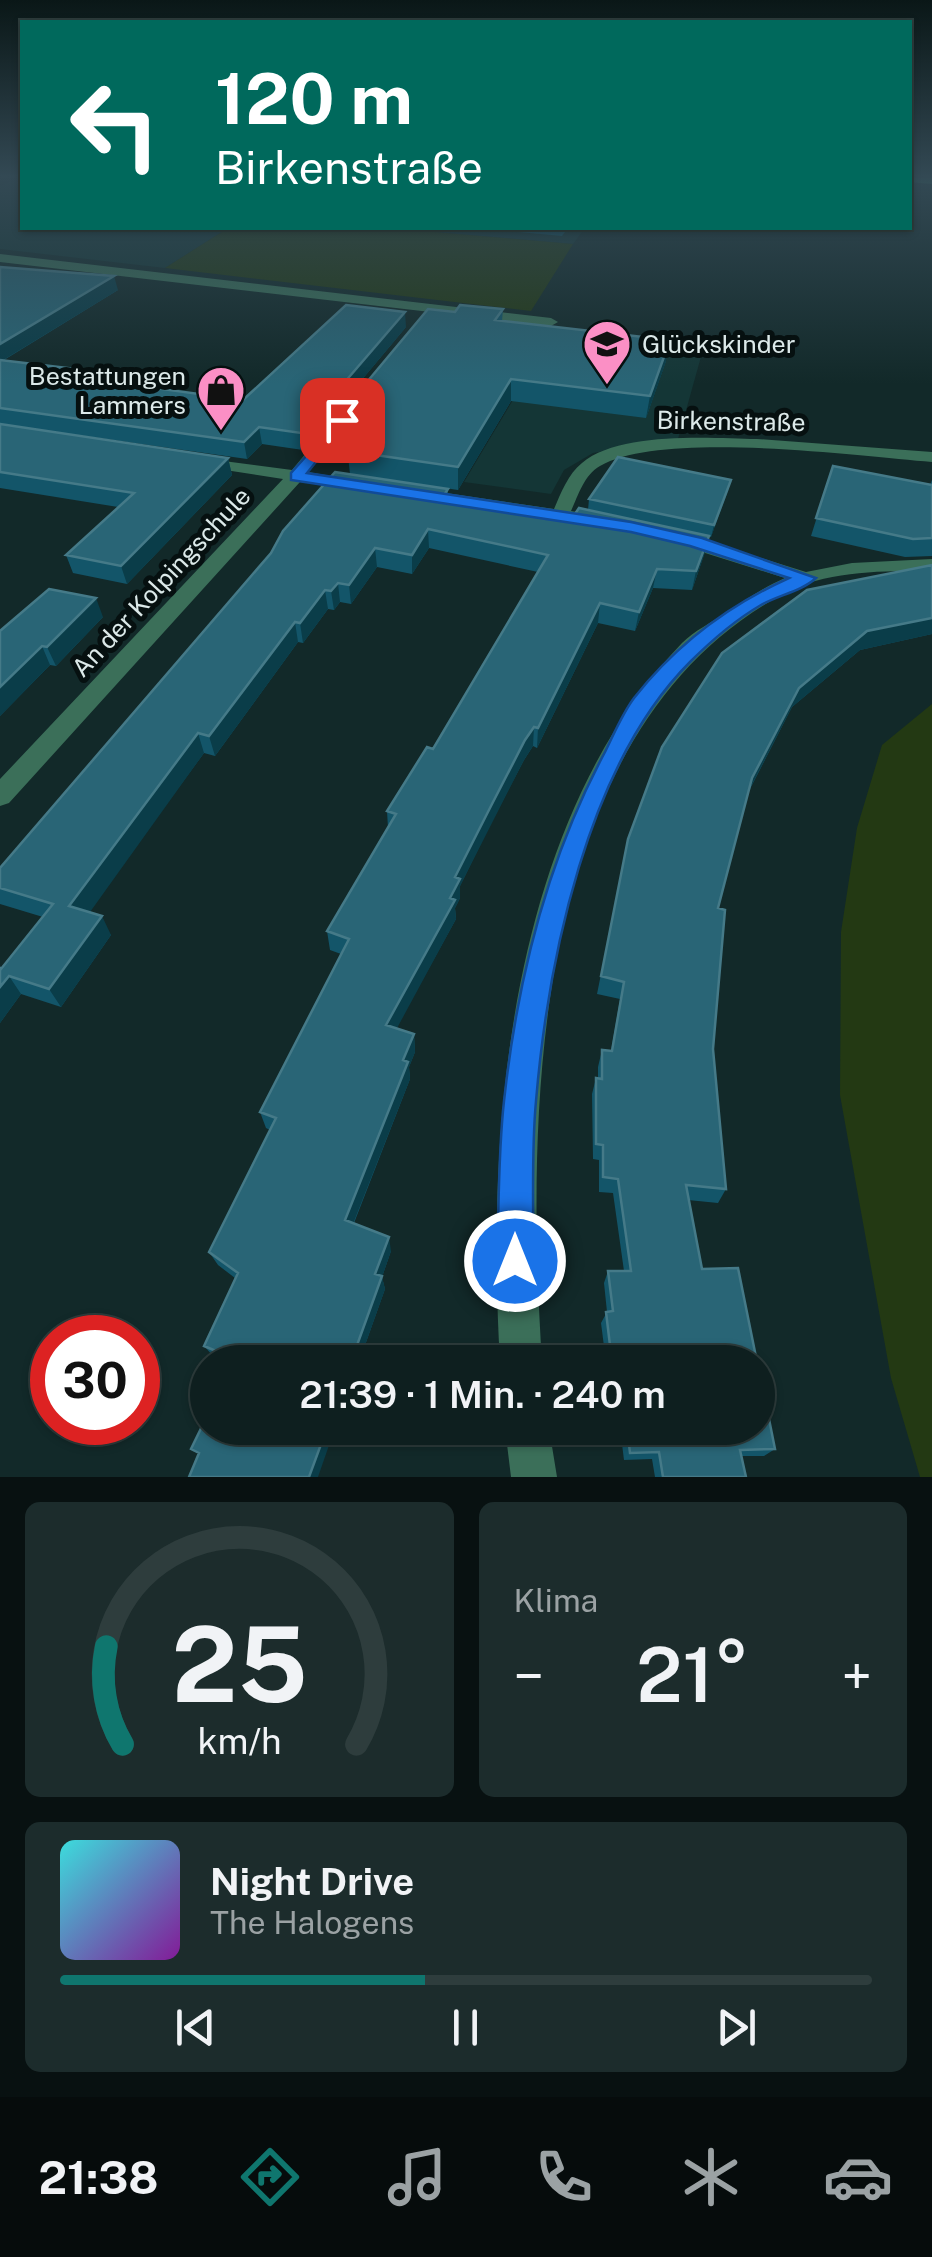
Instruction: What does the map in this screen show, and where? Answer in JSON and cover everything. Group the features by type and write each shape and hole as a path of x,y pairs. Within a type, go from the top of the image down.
{"street":[{"path":"0,258 551,322"},
{"path":"421,324 434,308"},
{"name":"An der Kolpingschule","path":"0,796 296,476 359,400"},
{"name":"Birkenstraße","path":"560,514 590,465 645,447 710,444 932,457"},
{"path":"178,458 391,490"},
{"path":"428,495 631,527"},
{"path":"664,534 806,578"},
{"path":"520,1345 514,1234 521,1084 550,928 582,822 628,726 684,656 754,601 806,578 853,569 932,565"},
{"path":"530,1445 534,1477"}],"shaded area":[{"path":"0,246 200,246 165,268 0,249"},
{"name":"Glückskinder","path":"556,328 704,346 678,439 593,453 564,470 551,494 464,482"}],"green space":[{"path":"200,246 572,246 531,311 165,268"},
{"path":"932,704 932,1477 920,1477 891,1378 840,1095 841,932 857,828 882,745"}],"building":[{"path":"0,267 114,276 0,344"},
{"path":"346,305 405,312 301,433 259,427 244,442 0,408 0,360 75,369 66,376 243,400"},
{"path":"460,305 503,309 495,320 670,340 650,396 511,379 458,467 348,451 362,435 326,431 428,309 455,312"},
{"path":"0,424 228,458 121,566 66,555 134,493 0,472"},
{"path":"618,457 731,480 714,525 589,499"},
{"path":"833,466 932,485 932,538 913,539 816,518"},
{"path":"335,472 448,489 444,495 570,521 579,508 709,536 696,571 657,569 639,612 600,603 538,728 534,727 525,740 492,804 455,877 460,879 450,898 455,900 386,1025 414,1034 403,1060 408,1062 345,1220 389,1237 375,1274 382,1276 357,1345 204,1345 238,1273 209,1252 276,1118 260,1112 349,939 327,931 396,814 387,811 427,747 433,749 548,555 428,529 412,555 375,548 349,585 338,583 331,591 325,590 300,623 295,622 209,736 198,733 69,906 102,916 49,989 9,976 0,987 0,968 53,904 0,888 0,868 271,553 283,531"},
{"path":"932,565 932,618 867,631 799,688 752,778 718,908 725,910 713,1049 726,1189 686,1185 702,1269 738,1268 754,1345 610,1345 606,1312 613,1311 608,1271 631,1271 618,1179 603,1177 603,1145 596,1144 596,1078 602,1079 602,1050 612,1051 624,982 601,976 628,839 662,747 722,653 807,590"},
{"path":"49,589 96,598 0,687 0,631"},
{"path":"193,1445 321,1445 309,1477 189,1477 199,1453 191,1449"},
{"path":"629,1445 774,1445 775,1449 740,1450 746,1477 663,1477 659,1452 630,1453"}],"place":[{"name":"Glückskinder","path":"607,386"},
{"name":"Bestattungen Lammers","path":"221,432"}],"route":[{"path":"342,420 296,476 631,527 696,542 806,578 754,601 684,656 641,705 592,799 557,900 530,1025 519,1104 515,1261"}]}
